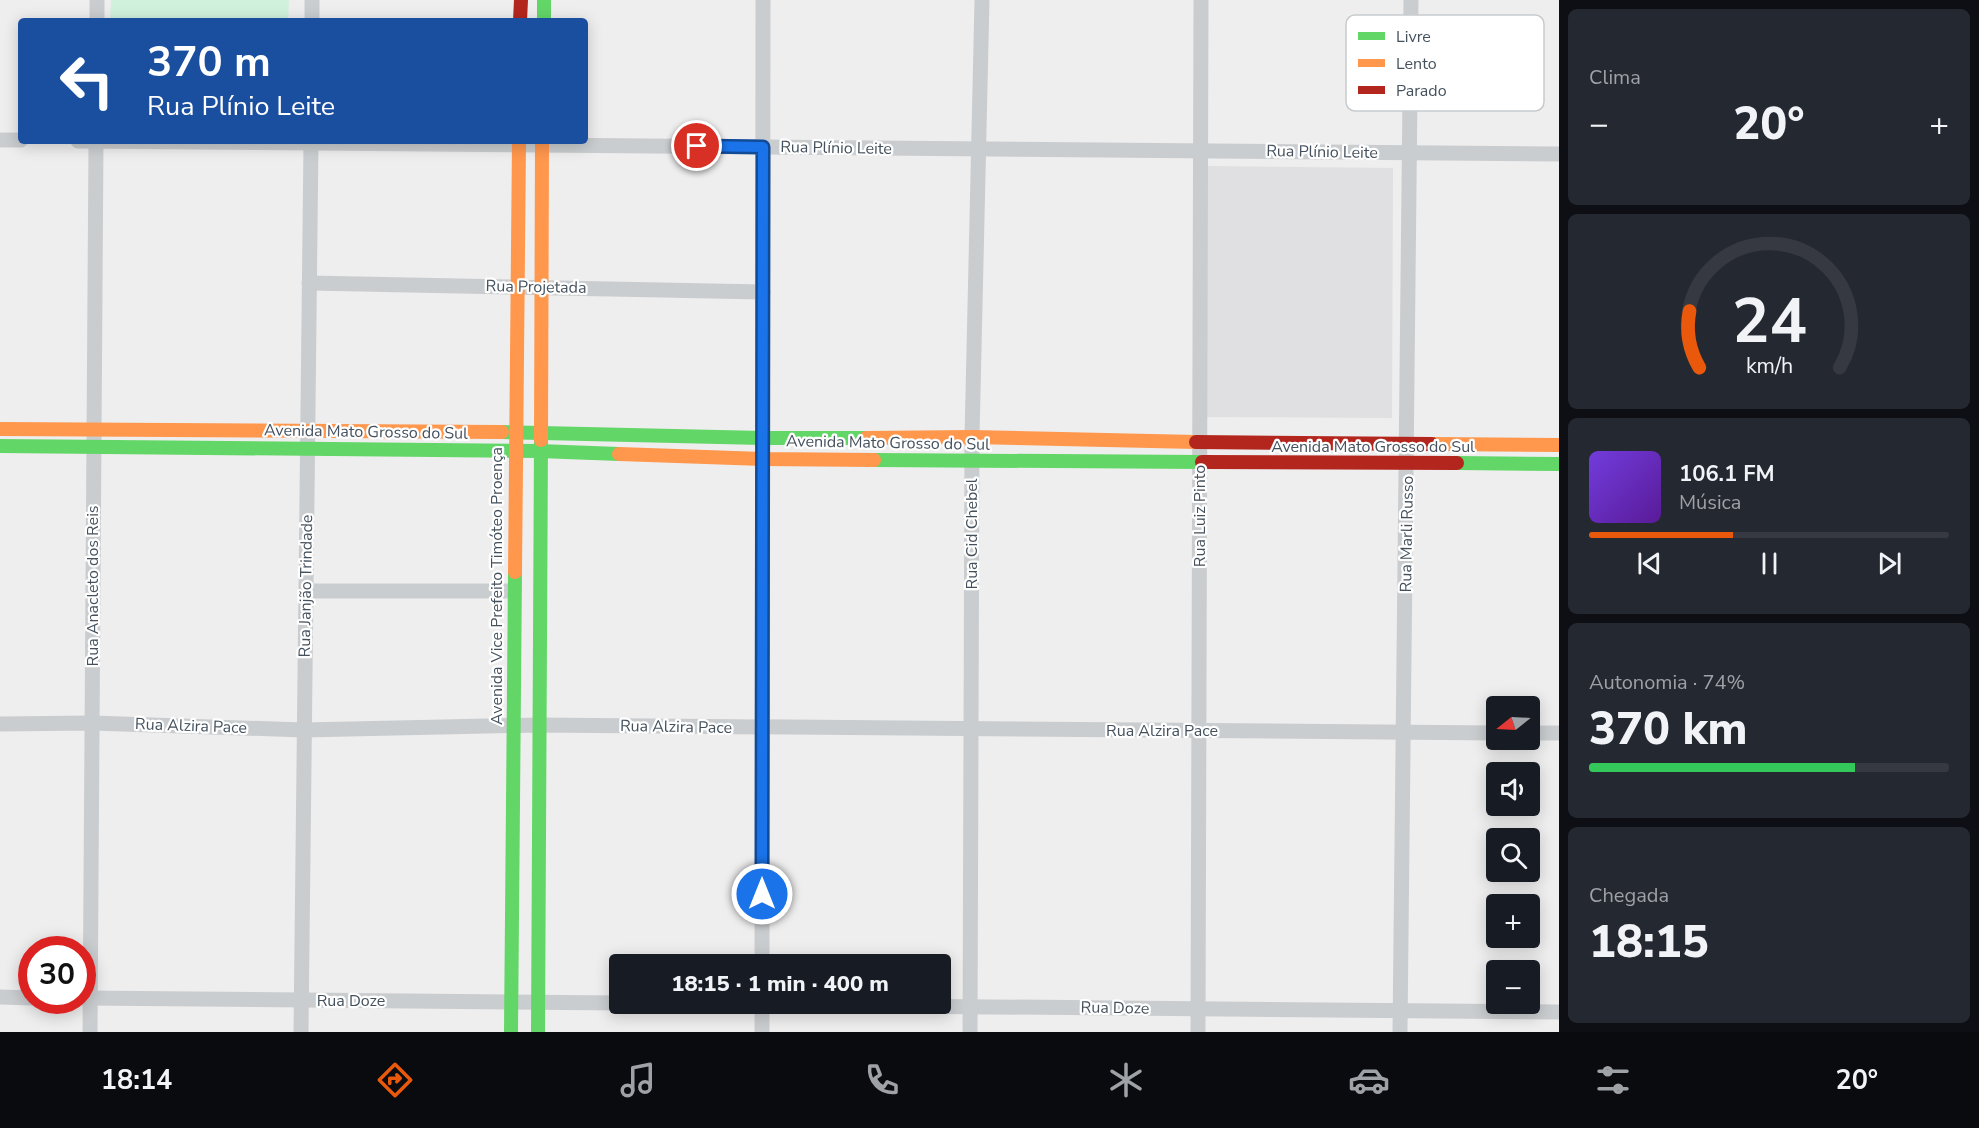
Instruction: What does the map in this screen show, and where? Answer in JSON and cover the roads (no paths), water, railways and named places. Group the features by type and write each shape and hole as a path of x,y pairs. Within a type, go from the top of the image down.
{"main road":[{"path":"520,0 520,18"},
{"path":"544,0 544,18"},
{"name":"Avenida Vice Prefeito Timóteo Proença","path":"511,1032 514,451 519,144"},
{"path":"538,1032 542,144"},
{"name":"Avenida Mato Grosso do Sul","path":"0,429 539,432 763,438 972,437 1200,442 1559,445"},
{"name":"Avenida Mato Grosso do Sul","path":"0,446 539,451 763,459 1408,465 1559,464"}],"street":[{"path":"96,18 97,0"},
{"path":"312,0 312,18"},
{"path":"762,954 763,0"},
{"name":"Rua Cid Chebel","path":"970,1032 972,437 982,0"},
{"name":"Rua Luiz Pinto","path":"1198,1032 1202,0"},
{"name":"Rua Marli Russo","path":"1411,0 1411,15"},
{"name":"Rua Marli Russo","path":"1400,1032 1410,111"},
{"path":"0,140 18,141"},
{"name":"Rua Anacleto dos Reis","path":"87,936 92,723 96,144"},
{"name":"Rua Janjão Trindade","path":"301,1032 310,144"},
{"name":"Rua Plínio Leite","path":"588,144 1559,154"},
{"name":"Rua Projetada","path":"309,283 763,292"},
{"path":"306,591 514,591"},
{"name":"Rua Alzira Pace","path":"0,724 92,723 304,730 539,725 762,729 1486,733"},
{"path":"1540,733 1559,733"},
{"path":"0,997 18,998"},
{"name":"Rua Doze","path":"96,998 609,1003"},
{"name":"Rua Doze","path":"951,1006 1559,1012"},
{"name":"Rua Anacleto dos Reis","path":"88,1014 90,1032"},
{"path":"762,1014 762,1032"}]}
